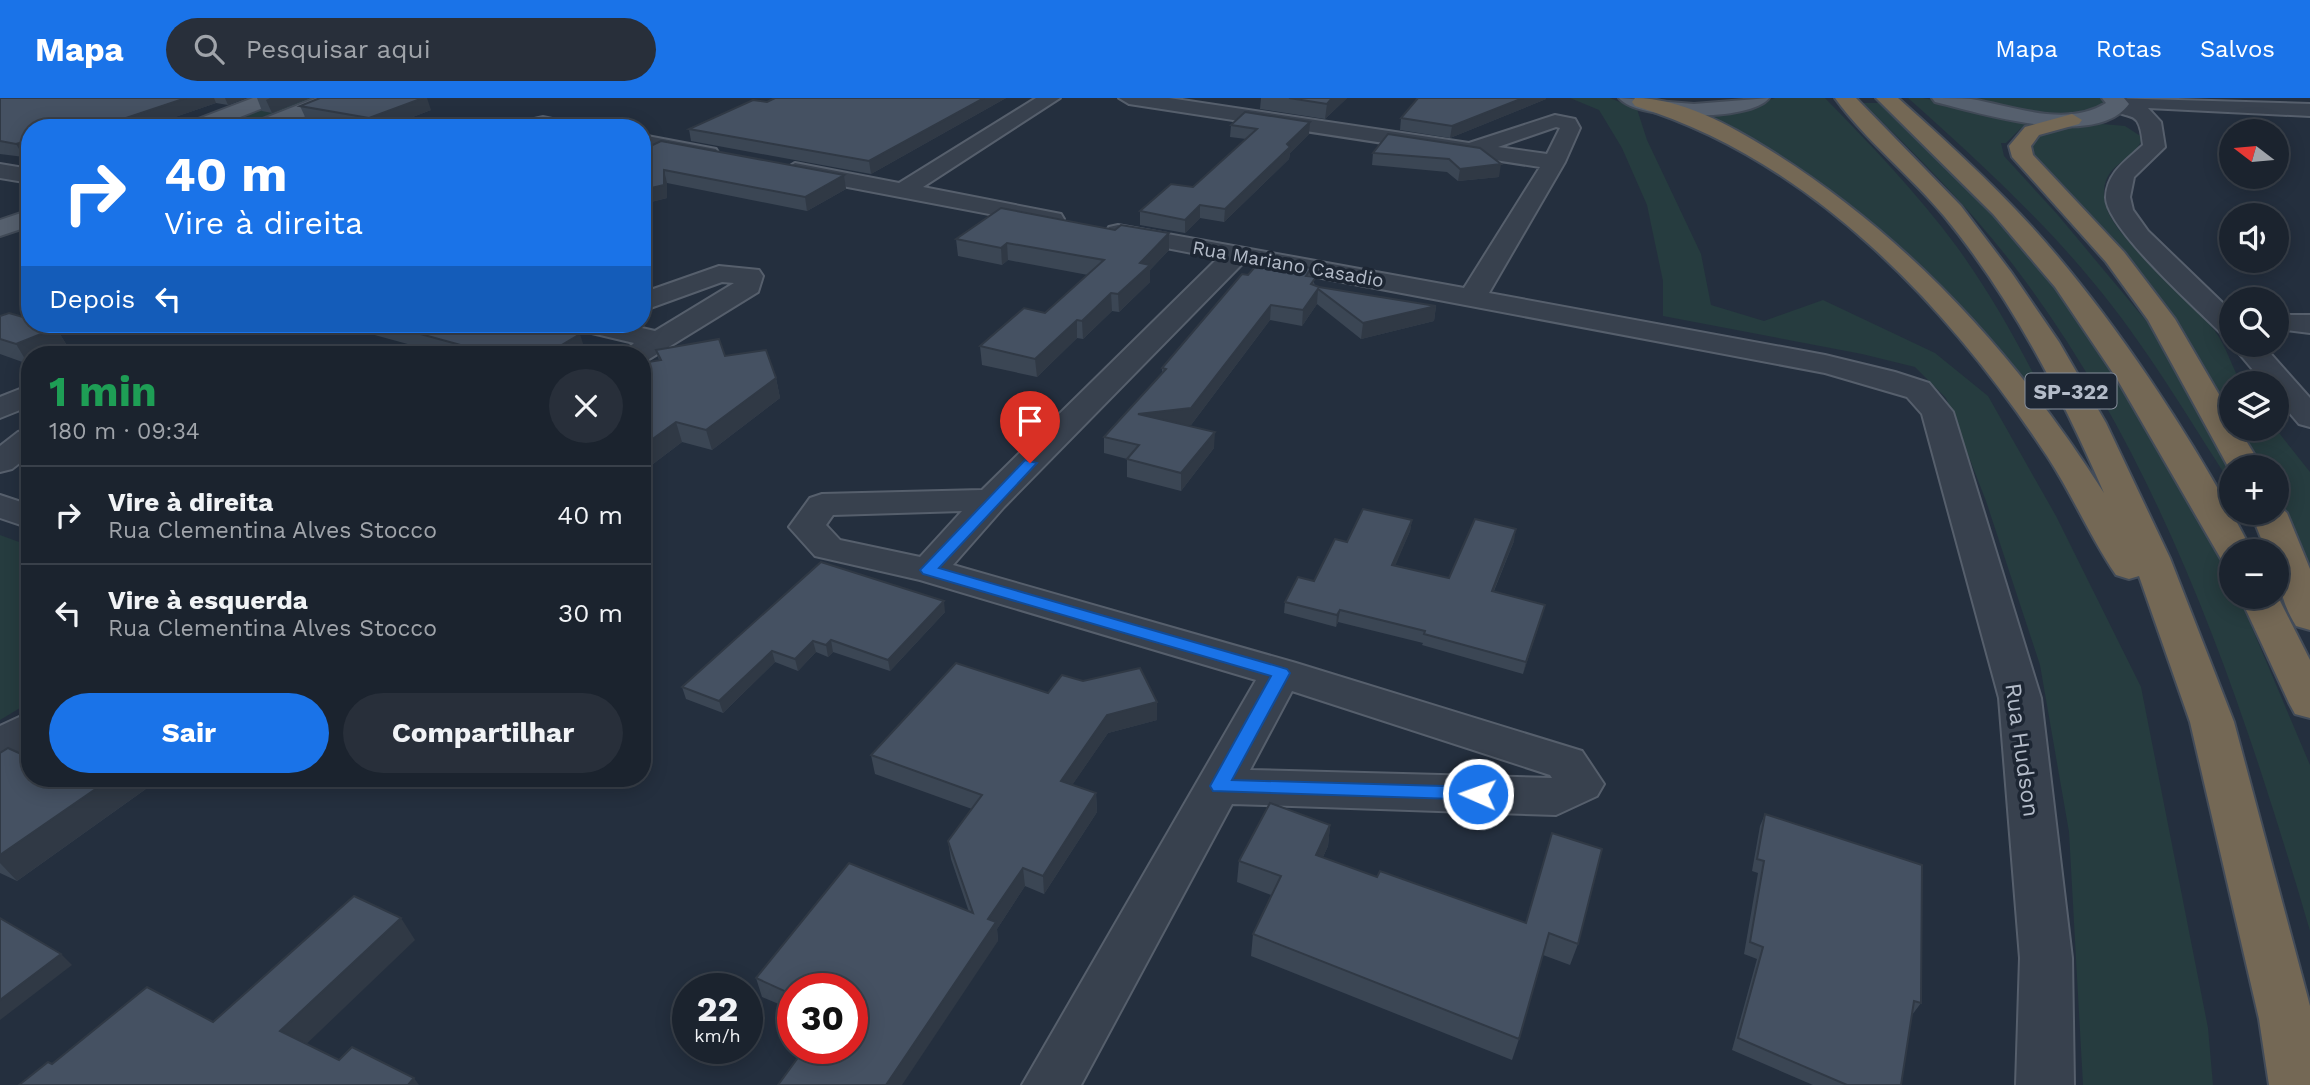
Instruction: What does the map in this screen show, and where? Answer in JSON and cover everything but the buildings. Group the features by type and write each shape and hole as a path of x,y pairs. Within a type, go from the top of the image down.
{"highway":[{"path":"1636,100 1706,122 1764,155 1856,221 1954,313 2044,424 2098,509 2211,722"},
{"name":"SP-322","path":"1849,102 1952,211 1998,272 2044,342 2090,423 2151,558 2211,722 2286,1019 2298,1085"},
{"name":"SP-322","path":"1891,102 1962,168 2063,279 2118,355 2176,447 2227,539"},
{"path":"2083,119 2032,131 2020,146 2023,157 2115,257 2161,319 2238,455"},
{"path":"2274,525 2310,617"},
{"path":"2265,609 2310,703"}],"main road":[{"path":"216,119 271,98"},
{"path":"280,119 334,98"},
{"path":"1636,100 1717,109 1733,108 1759,98"},
{"path":"1942,98 2006,113 2083,119 2107,115 2116,101"}],"street":[{"path":"903,190 1050,98"},
{"path":"1129,98 1554,162"},
{"path":"2116,101 2310,110"},
{"path":"2116,101 2142,113 2151,122 2154,147 2123,175 2118,197 2121,210 2139,236 2219,315"},
{"path":"2083,119 2130,124 2143,130 2153,140"},
{"path":"1472,149 1555,121 1568,123 1570,128 1554,162 1472,298"},
{"path":"651,146 738,159"},
{"name":"Rua Mariano Casadio","path":"766,164 1825,365 1884,378 1918,390"},
{"path":"0,171 21,174"},
{"path":"928,570 992,500 1236,255"},
{"path":"651,300 719,274 750,276 748,286 651,346"},
{"path":"612,333 643,346"},
{"path":"2259,357 2305,404"},
{"name":"Rua Hudson","path":"1918,390 1937,412 2020,698 2046,958 2045,1085"},
{"path":"0,409 21,398"},
{"path":"0,462 21,446"},
{"path":"992,500 822,505 807,527 828,548 928,570 1281,673 1566,763 1581,784 1556,797 1219,786"},
{"path":"0,506 21,514"},
{"path":"1051,1085 1281,673"},
{"path":"0,747 21,734"}],"green space":[{"path":"283,98 320,98 266,119 228,119"},
{"path":"1570,98 1610,98 1637,109 1647,140 1701,254 1711,305 1764,321 1823,300 1935,353 1988,396 2056,516 2141,687 2208,1028 2213,1085 2083,1085 2069,832 2040,665 1986,501 1946,398 1915,367 1862,354 1663,316 1663,281 1647,205 1622,148 1599,110"},
{"path":"1775,98 1825,98 1894,170 1971,266 2008,327 2052,410 2046,410 1981,329 1915,263 1694,112 1739,111"},
{"path":"1908,98 1923,98 2043,121 2020,129 2006,143 2001,143 2004,156 2057,214 2148,323 2222,455 2219,455 2219,465 2148,355 2093,282 2026,208"},
{"path":"1968,98 2102,98 2105,107 2072,115 2054,116 2019,112"},
{"path":"1863,103 1880,103 1975,194 2031,256 2100,352 2212,540 2219,555 2219,609 2244,609 2310,765 2310,931 2256,756 2192,584 2155,500 2113,419 2066,341 1997,244 1942,182"},
{"path":"2091,123 2125,126 2142,137 2134,152 2110,173 2104,191 2106,205 2121,232 2180,290 2219,337 2219,357 2229,357 2235,371 2219,371 2219,394 2176,324 2093,219 2031,152 2039,137 2064,126"},
{"path":"2246,441 2285,441 2310,472 2310,574 2288,525 2289,455 2254,455"},
{"path":"0,535 21,543 21,707 0,720"}],"route":[{"path":"1030,463 928,570 1281,673 1219,786 1478,794"}]}
